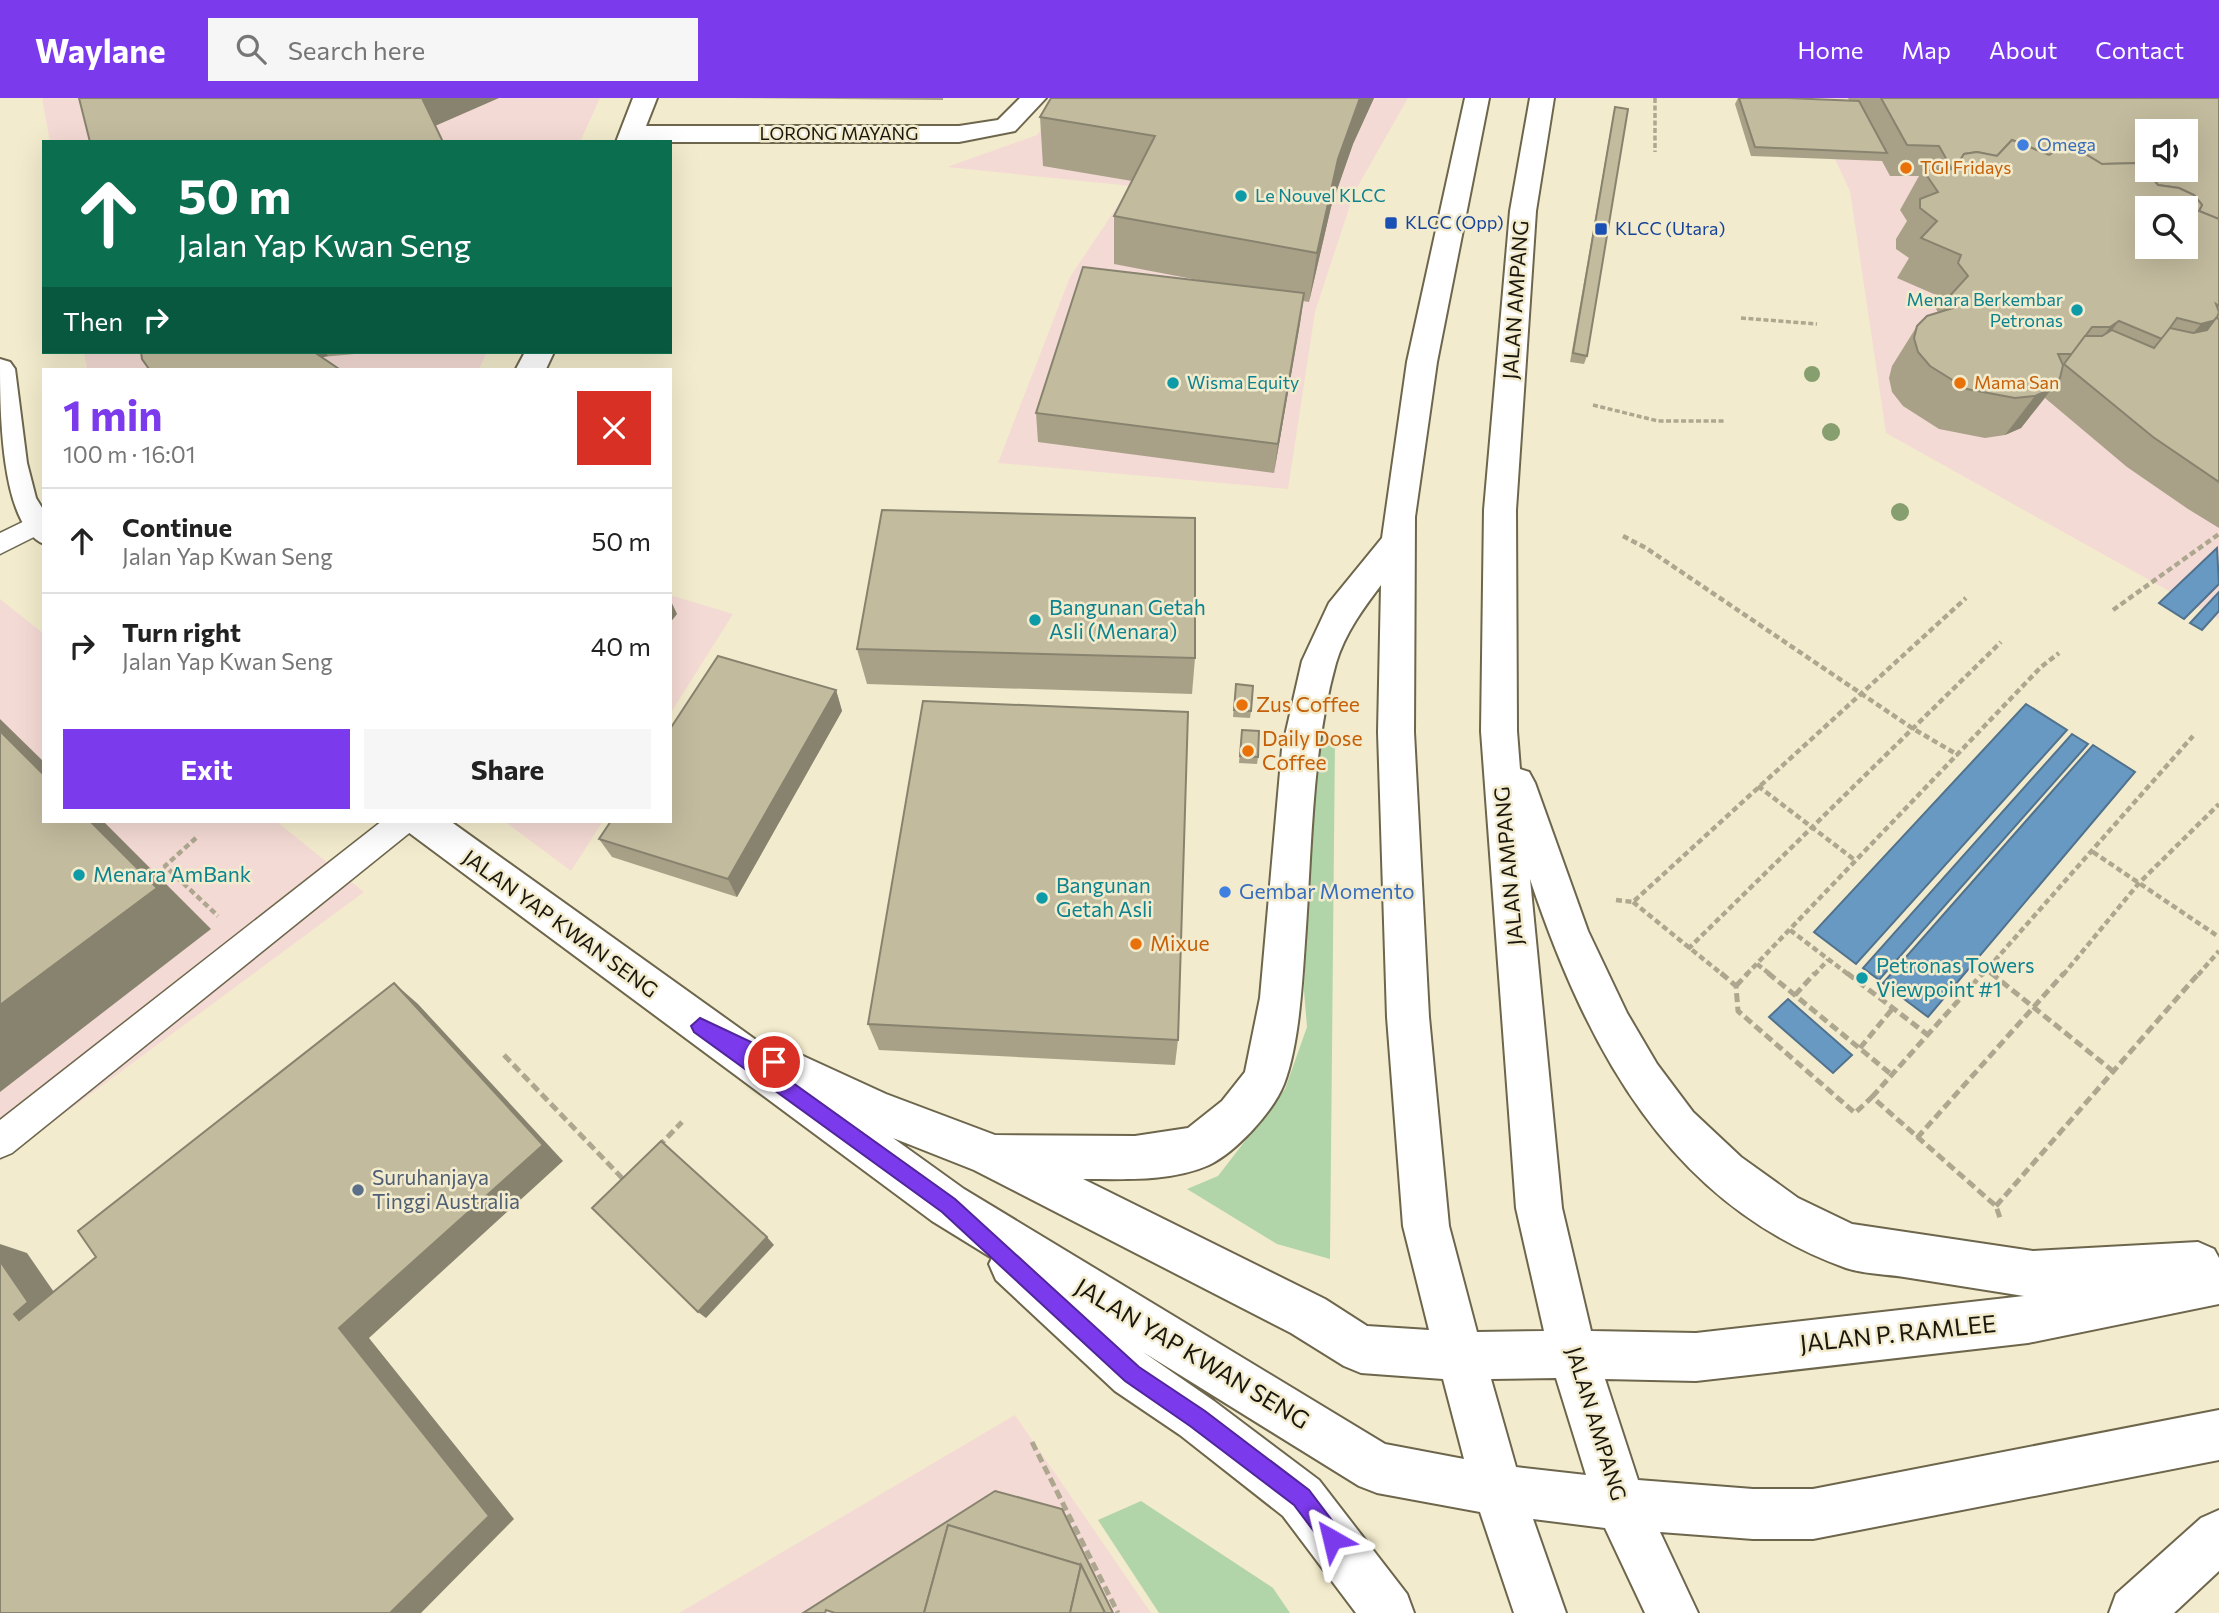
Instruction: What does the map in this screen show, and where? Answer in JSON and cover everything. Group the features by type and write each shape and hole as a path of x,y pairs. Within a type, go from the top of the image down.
{"main road":[{"path":"629,138 645,98"},
{"name":"LORONG MAYANG","path":"629,138 959,134 1006,126 1034,98"},
{"path":"1477,98 1422,362 1398,541 1396,732 1408,1017 1426,1226 1498,1490 1541,1613"},
{"name":"JALAN AMPANG","path":"1542,98 1523,211 1500,510 1499,731 1539,1208 1573,1354 1620,1504 1672,1613"},
{"path":"0,369 20,500 40,528"},
{"path":"988,1154 1135,1158 1197,1148 1237,1116 1264,1081 1281,998 1300,749 1320,661 1341,612 1398,541"},
{"path":"1499,731 1568,932 1612,1027 1642,1079 1678,1127 1725,1173 1782,1214 1849,1246 2033,1274 2219,1264"},
{"name":"JALAN YAP KWAN SENG","path":"424,823 948,1205 1377,1468 1498,1490 1620,1504"},
{"name":"JALAN YAP KWAN SENG","path":"700,1026 874,1110 988,1154 1308,1316 1361,1349 1461,1356"},
{"path":"948,1205 1132,1374 1197,1418 1301,1497 1388,1613"},
{"name":"JALAN P. RAMLEE","path":"1461,1356 1573,1354 1696,1357 2028,1319 2219,1281"},
{"path":"1620,1504 1753,1514 1813,1514 2219,1435"},
{"path":"2135,1613 2219,1536"}],"lane":[{"path":"0,545 40,528"},
{"path":"0,1141 400,823"}],"path":[{"path":"1654,98 1655,152"},
{"path":"1741,318 1818,324"},
{"path":"1593,405 1655,422 1697,425 1724,421"},
{"path":"2113,610 2219,534"},
{"path":"1623,536 1646,548 1912,728 1958,755"},
{"path":"1633,902 1859,692 1966,598"},
{"path":"1688,949 2001,642"},
{"path":"1736,986 2041,667 2059,653"},
{"path":"1616,900 1633,902 1736,986 1738,1011 1856,1113 2093,852 2193,736"},
{"path":"1758,786 1856,861"},
{"path":"1917,1138 2035,1009 2138,883 2219,804"},
{"path":"196,838 165,866 219,918 216,927"},
{"path":"2093,852 2219,937"},
{"path":"1790,930 1928,1035"},
{"path":"1996,1206 2219,951"},
{"path":"1795,995 1828,960"},
{"path":"1758,964 1892,1075"},
{"path":"1987,970 2114,1072"},
{"path":"1860,1048 1893,1008"},
{"path":"504,1055 624,1180 632,1171"},
{"path":"1872,1097 1996,1206 2001,1220"},
{"path":"650,1155 682,1122"},
{"path":"1032,1442 1118,1613"}],"shaded area":[{"path":"42,98 600,98 581,140 50,140"},
{"path":"1066,98 1408,98 1354,193 1315,312 1288,489 998,463 1070,277 1131,186 947,167 1037,135"},
{"path":"1806,98 2219,98 2219,619 1886,433 1850,191"},
{"path":"84,354 486,354 479,368 87,368"},
{"path":"672,596 733,614 672,711"},
{"path":"0,599 42,632 42,823 278,823 364,892 0,1161"},
{"path":"507,823 602,823 571,871"},
{"path":"1015,1415 1151,1613 679,1613"}],"green space":[{"path":"1319,736 1335,739 1330,1259 1277,1244 1187,1189 1218,1176 1285,1089 1307,1027 1304,991 1306,895"},
{"path":"1141,1501 1273,1588 1290,1613 1159,1613 1098,1520"}],"water":[{"path":"2217,548 2219,584 2184,619 2159,603"},
{"path":"2219,592 2219,611 2202,630 2190,623"},
{"path":"2026,704 2067,730 1856,964 1814,932"},
{"path":"2072,734 2088,744 1879,980 1863,968"},
{"path":"2093,745 2135,772 1928,1017 1883,983"},
{"path":"1788,999 1852,1055 1833,1073 1769,1017"}],"building":[{"path":"79,98 422,98 442,140 90,140"},
{"name":"Le Nouvel KLCC","path":"1051,98 1360,98 1338,159 1317,253 1114,216 1155,136 1040,117"},
{"path":"1739,98 1859,101 1887,153 1755,147"},
{"path":"1881,98 2219,98 2219,219 2199,211 2202,205 2198,196 2156,182 2198,182 2198,119 2135,119 2135,163 2102,164 2082,152 2058,150 2049,155 2012,140 1997,156 1977,152 1964,154 1955,169 1952,169 1939,146 1907,145"},
{"path":"1615,107 1628,109 1587,356 1573,353"},
{"name":"Menara Berkembar Petronas","path":"2012,140 2049,155 2058,150 2082,152 2102,164 2135,163 2135,182 2156,182 2194,195 2135,196 2135,259 2198,259 2198,200 2202,205 2199,211 2219,219 2219,306 2216,304 2219,312 2216,320 2201,324 2177,318 2162,339 2119,321 2110,327 2092,327 2072,354 2058,354 2063,365 2060,378 2051,389 2035,396 2015,398 1967,389 1930,366 1918,352 1914,338 1917,326 1927,316 1953,308 1946,300 1968,276 1958,263 1961,255 1921,238 1937,221 1920,208 1920,199 1938,192 1923,170 1962,169 1959,162 1964,154 1977,152 1997,156"},
{"name":"Wisma Equity","path":"1083,267 1304,293 1278,444 1036,413"},
{"path":"2216,318 2219,319 2219,482 2153,437 2064,364 2085,336 2102,336 2112,330 2154,348 2170,328 2193,333 2207,330"},
{"path":"141,354 317,354 338,368 148,368"},
{"name":"Bangunan Getah Asli (Menara)","path":"882,510 1195,518 1195,658 857,649"},
{"path":"718,656 836,690 728,879 599,839 610,823 672,823 672,726"},
{"name":"Zus Coffee","path":"1236,684 1253,686 1251,711 1234,710"},
{"name":"Bangunan Getah Asli","path":"923,701 1188,712 1178,1040 868,1024"},
{"name":"Daily Dose Coffee","path":"1242,730 1259,731 1258,757 1240,756"},
{"path":"0,731 42,773 42,823 92,823 157,888 0,1005"},
{"path":"394,983 543,1145 339,1328 489,1516 390,1613 0,1613 0,1261 28,1302 14,1314 19,1320 96,1257 78,1231"},
{"path":"661,1141 767,1237 698,1312 592,1208"},
{"path":"995,1491 1062,1509 1113,1613 1105,1613 1081,1565 948,1525 924,1613 835,1613 826,1610 825,1613 803,1613"},
{"path":"948,1525 1081,1565 1070,1613 924,1613"},
{"path":"1081,1565 1105,1613 1070,1613"}],"place":[{"name":"Omega","path":"2023,145"},
{"name":"TGI Fridays","path":"1906,168"},
{"name":"Le Nouvel KLCC","path":"1241,196"},
{"name":"KLCC (Opp)","path":"1391,223"},
{"name":"KLCC (Utara)","path":"1601,229"},
{"name":"Menara Berkembar Petronas","path":"2077,310"},
{"name":"Wisma Equity","path":"1173,383"},
{"name":"Mama San","path":"1960,383"},
{"name":"Bangunan Getah Asli (Menara)","path":"1035,620"},
{"name":"Zus Coffee","path":"1242,705"},
{"name":"Daily Dose Coffee","path":"1248,751"},
{"name":"Menara AmBank","path":"79,875"},
{"name":"Gembar Momento","path":"1225,892"},
{"name":"Bangunan Getah Asli","path":"1042,898"},
{"name":"Mixue","path":"1136,944"},
{"name":"Petronas Towers Viewpoint #1","path":"1862,978"},
{"name":"Suruhanjaya Tinggi Australia","path":"358,1190"}],"route":[{"path":"774,1062 700,1026 948,1205 1132,1374 1197,1418 1301,1497 1332,1539"}]}
